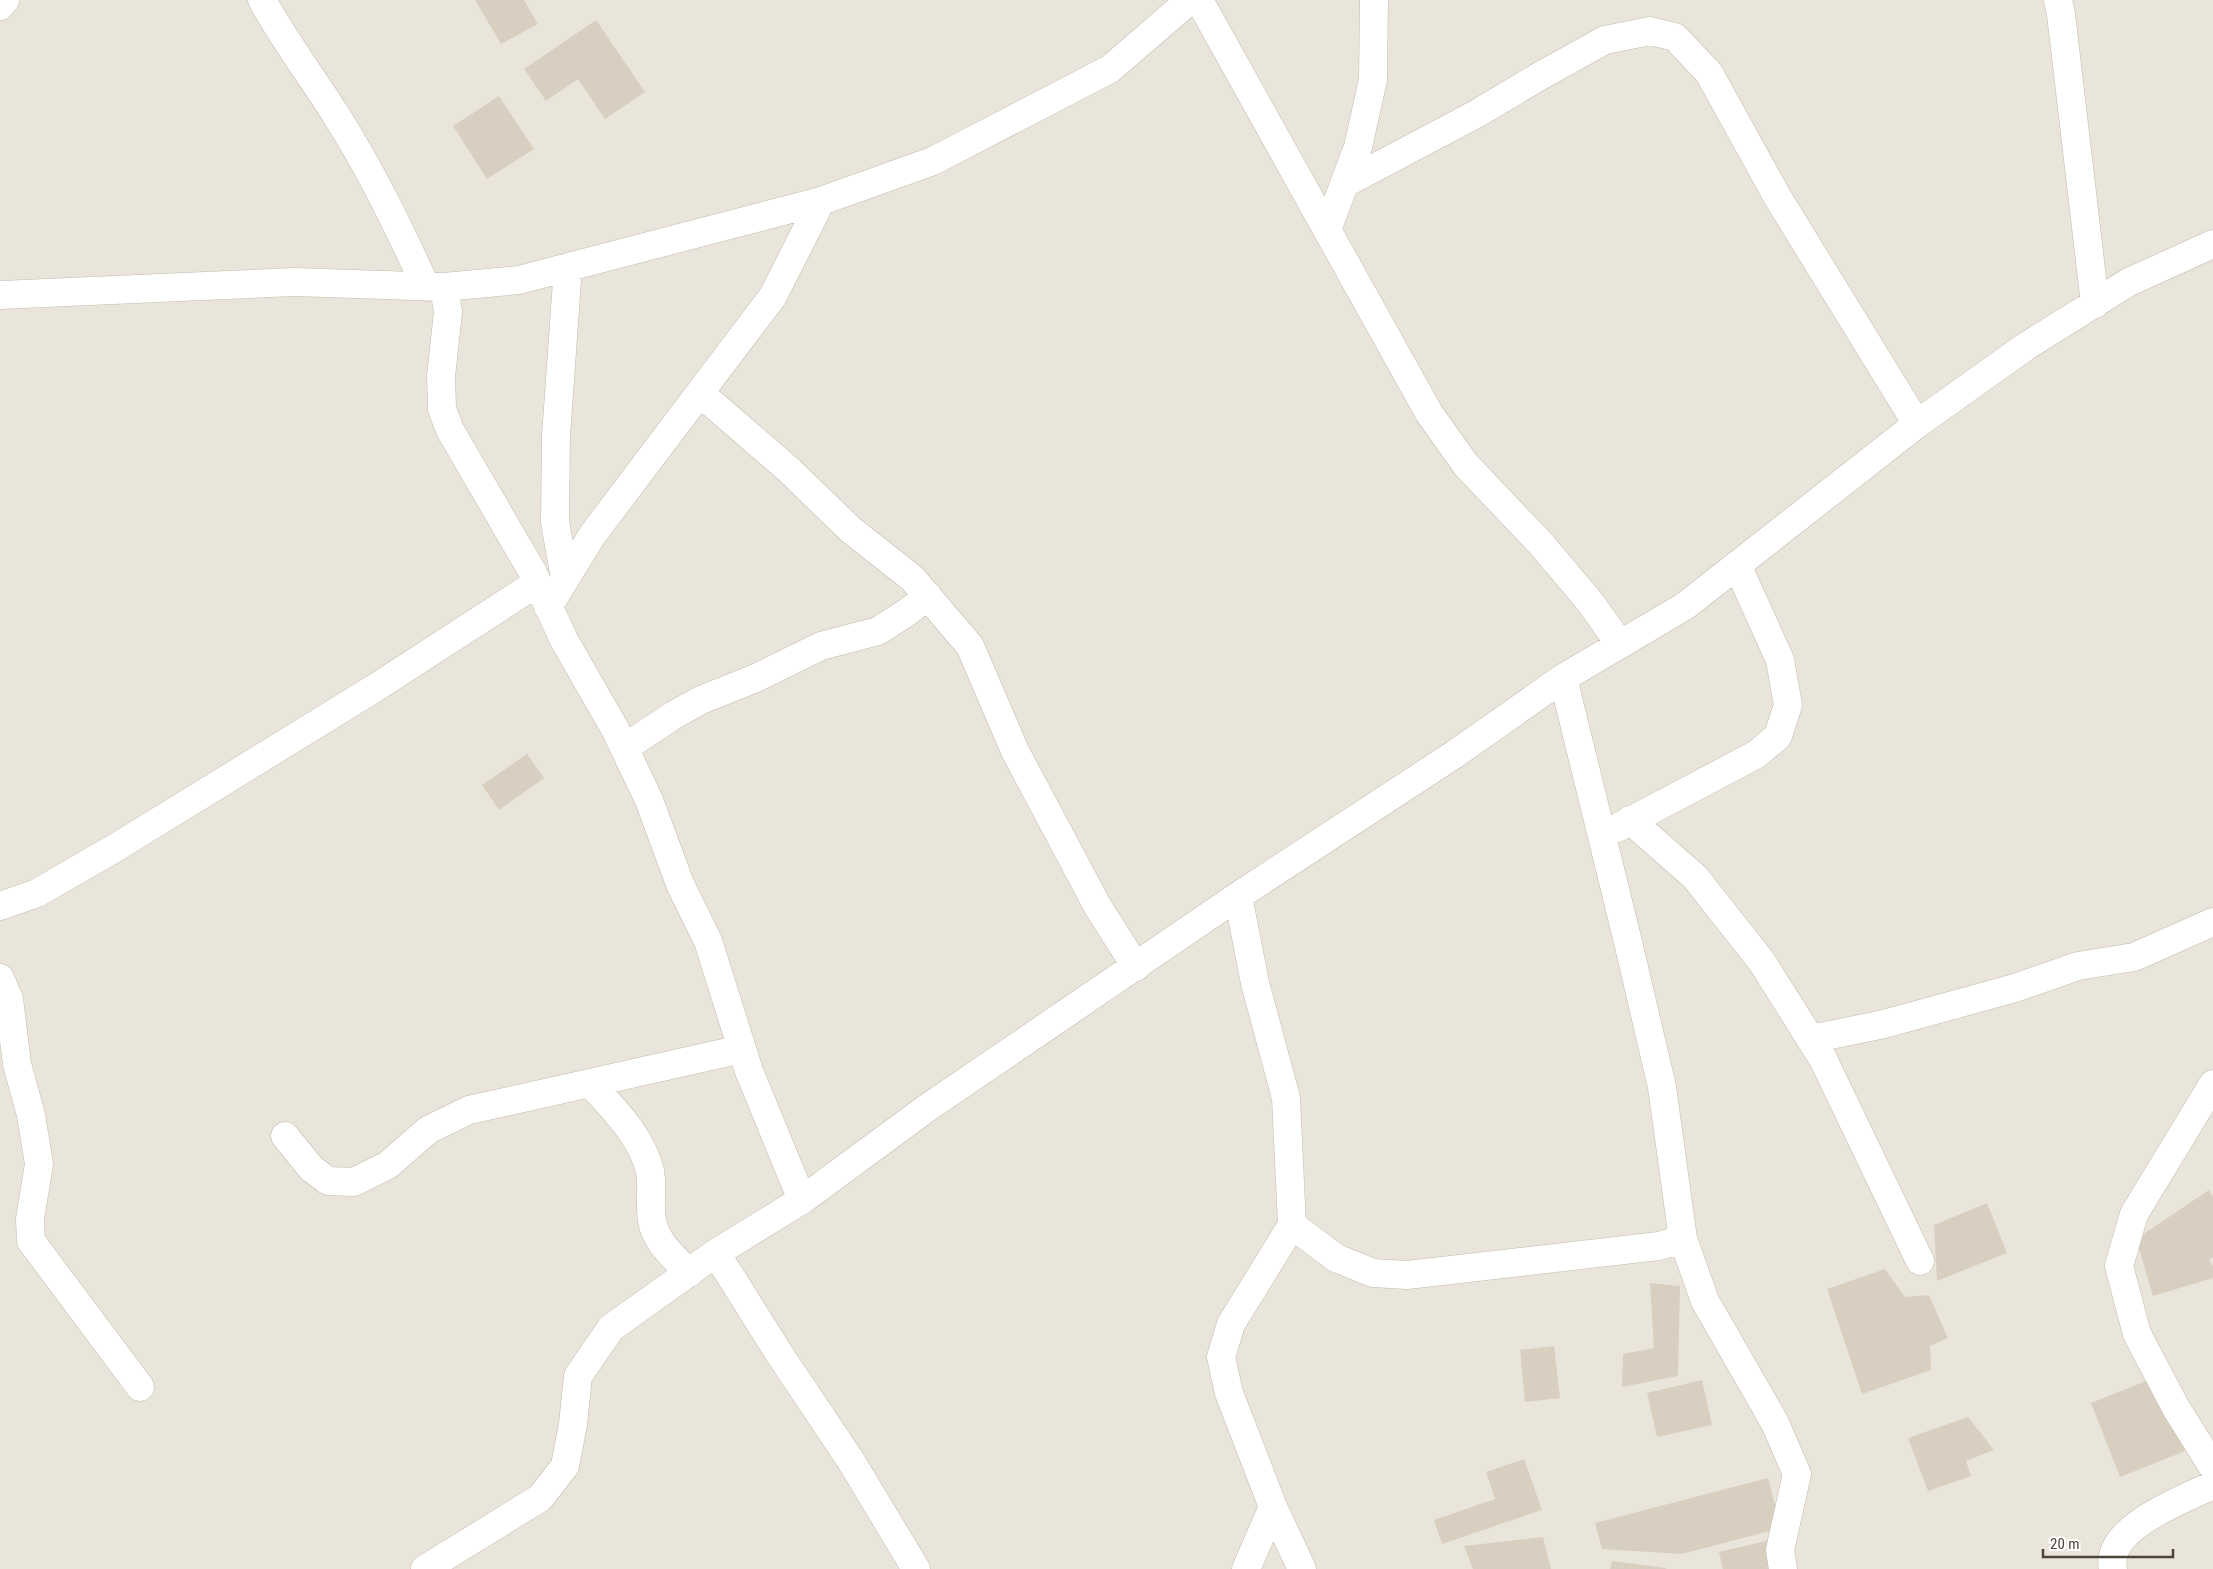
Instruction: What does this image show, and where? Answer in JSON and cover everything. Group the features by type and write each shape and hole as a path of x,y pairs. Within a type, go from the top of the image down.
{"street":[{"path":"0,6 5,0"},
{"path":"262,0 275,23 337,116 448,312 441,376 442,409 450,430 532,571 564,640 624,748 649,800 680,884 708,942 749,1071 802,1200"},
{"path":"0,295 294,282 435,287 519,280 821,201 933,161 1110,69 1190,0"},
{"path":"1198,0 1434,420 1466,465 1542,544 1590,602 1620,644"},
{"path":"1327,230 1358,148 1373,80 1374,0"},
{"path":"2058,0 2095,304"},
{"path":"1344,184 1478,113 1605,40 1650,31 1675,37 1709,73 1778,198 1917,424"},
{"path":"0,906 37,893 115,848 375,688 543,595 565,579 593,534 773,296 821,201"},
{"path":"425,1569 540,1498 565,1466 573,1424 578,1376 611,1328 716,1253 802,1200 927,1108 1238,896 1455,754 1563,678 1685,606 1917,424 2026,347 2130,282 2213,244"},
{"path":"565,579 555,522 556,436 568,267"},
{"path":"700,393 788,469 851,530 912,578 970,646 1015,751 1098,907 1136,967"},
{"path":"1602,836 1757,754 1778,736 1788,705 1780,660 1737,565"},
{"path":"624,748 674,715 702,700 756,678 822,646 878,631 906,614 928,596"},
{"path":"1563,678 1662,1087 1682,1239 1705,1301 1775,1423 1797,1474 1780,1550 1783,1569"},
{"path":"1630,820 1695,877 1762,962 1823,1059 1920,1261"},
{"path":"1238,896 1255,983 1286,1098 1292,1225 1231,1324 1221,1356 1229,1393 1274,1507 1302,1569"},
{"path":"1811,1039 1893,1021 2015,988 2078,966 2134,957 2213,922"},
{"path":"0,978 9,999 17,1064 31,1115 39,1164 30,1219 31,1241 140,1388"},
{"path":"285,1136 311,1168 328,1181 354,1182 388,1165 428,1130 469,1110 742,1048"},
{"path":"590,1083 612,1107 642,1149 650,1170 651,1220 656,1234 688,1273"},
{"path":"2213,1084 2134,1214 2119,1266 2137,1334 2176,1408 2213,1466"},
{"path":"1292,1225 1336,1258 1373,1273 1406,1275 1659,1246 1682,1239"},
{"path":"716,1253 780,1355 852,1461 916,1569"},
{"path":"2113,1569 2111,1562 2122,1538 2143,1519 2213,1485"},
{"path":"1246,1569 1274,1507"}],"shaded area":[{"path":"0,0 2213,0 2213,1569 0,1569"}],"building":[{"path":"475,0 524,0 538,24 501,44"},
{"path":"596,20 645,92 605,119 578,79 546,101 524,69"},
{"path":"499,96 534,149 487,179 453,126"},
{"path":"527,754 544,778 499,810 482,785"},
{"path":"2209,1190 2213,1196 2213,1257 2209,1260 2213,1266 2213,1278 2153,1296 2136,1239"},
{"path":"1987,1203 2007,1253 1937,1281 1934,1225"},
{"path":"1885,1269 1905,1297 1929,1295 1948,1338 1930,1346 1931,1370 1862,1394 1827,1289"},
{"path":"1650,1283 1680,1286 1678,1376 1622,1387 1623,1354 1654,1348"},
{"path":"1554,1346 1560,1398 1525,1402 1520,1350"},
{"path":"2156,1377 2185,1451 2120,1477 2091,1403"},
{"path":"1702,1380 1712,1425 1657,1437 1647,1393"},
{"path":"1968,1417 1994,1450 1966,1461 1971,1476 1928,1491 1908,1438"},
{"path":"1524,1459 1542,1510 1442,1544 1434,1520 1495,1499 1486,1472"},
{"path":"1768,1478 1781,1528 1682,1554 1602,1549 1595,1523"},
{"path":"1543,1537 1551,1569 1473,1569 1464,1546"},
{"path":"1770,1540 1777,1569 1723,1569 1719,1552"},
{"path":"1612,1561 1666,1568 1666,1569 1610,1569"}]}
